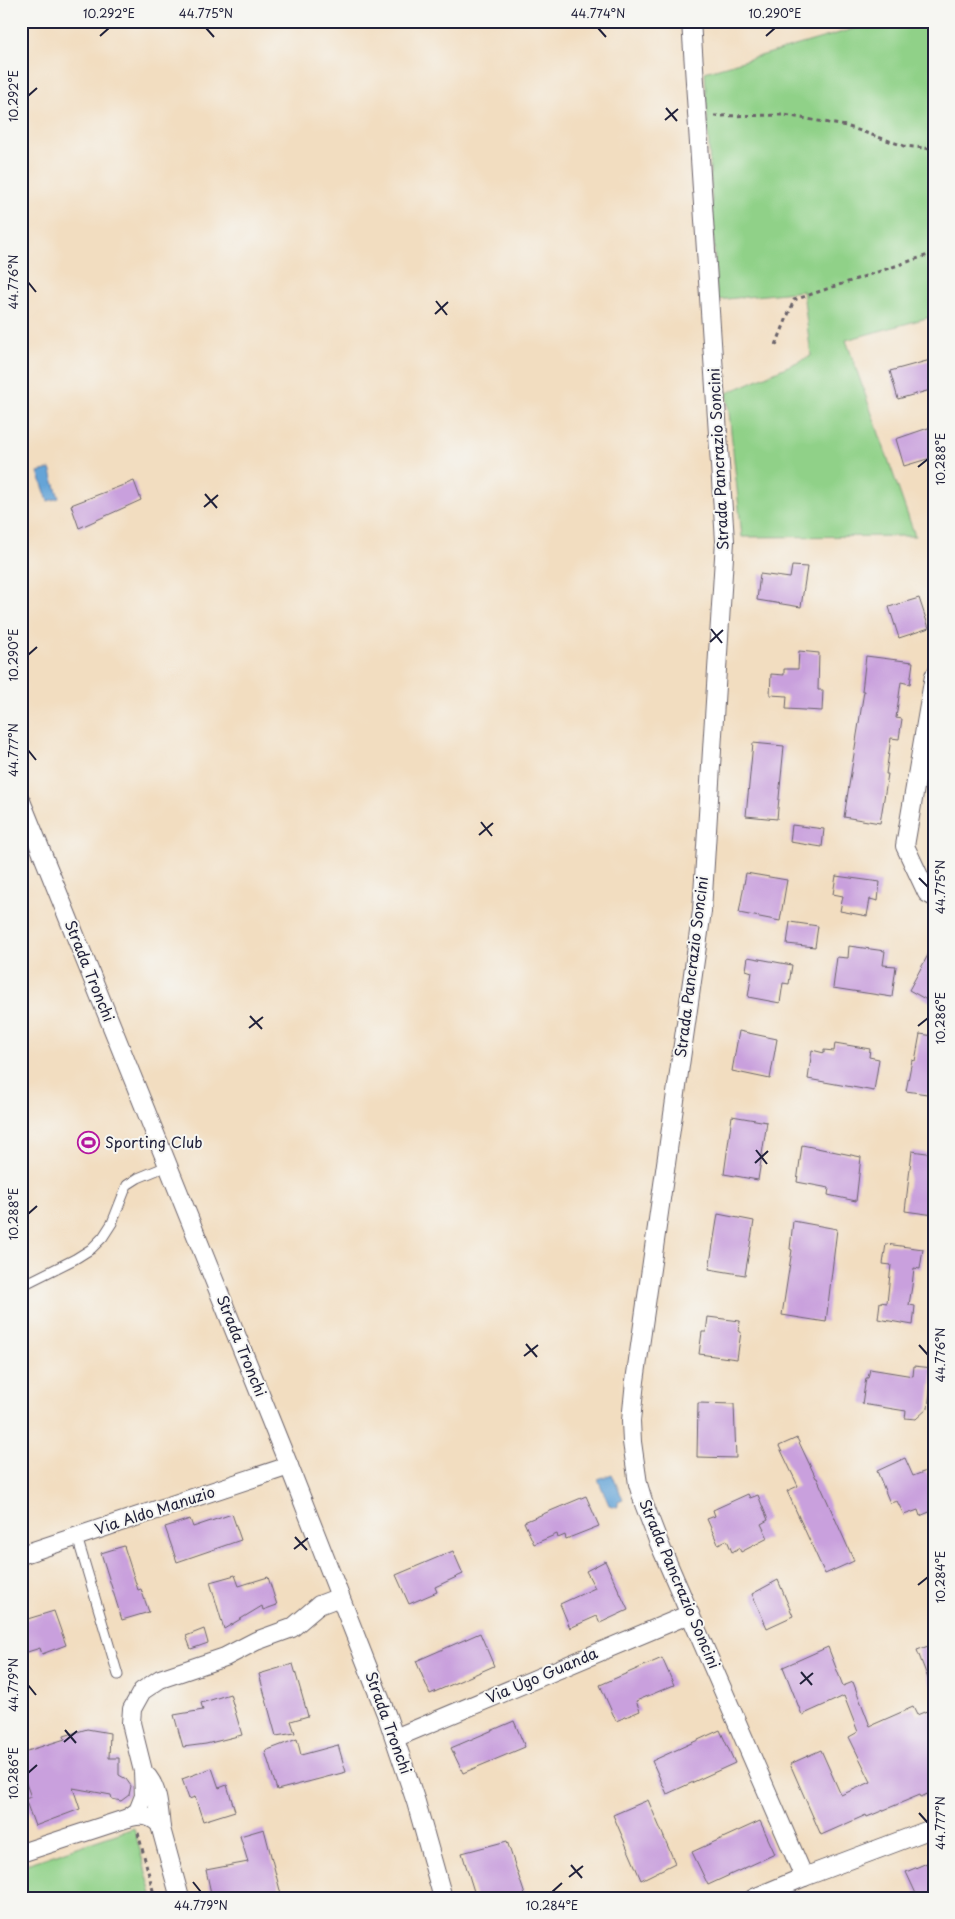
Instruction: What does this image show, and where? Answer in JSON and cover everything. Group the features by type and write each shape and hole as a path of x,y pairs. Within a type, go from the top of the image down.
{"street":[{"name":"Strada Pancrazio Soncini","path":"692,21 725,541 702,911 636,1371 631,1421 634,1463 644,1504 804,1877"},
{"path":"934,676 905,846 927,893 934,897"},
{"name":"Strada Tronchi","path":"21,801 289,1466 395,1738 416,1802 443,1898"},
{"name":"Via Aldo Manuzio","path":"21,1555 289,1466"},
{"path":"132,1822 144,1800 143,1771 132,1730 131,1716 138,1696 148,1686 168,1676 225,1657 262,1638 292,1628 315,1608 340,1597"},
{"name":"Via Ugo Guanda","path":"395,1738 690,1614"},
{"path":"143,1771 152,1783 161,1814 161,1828"},
{"path":"21,1853 132,1822 141,1815 158,1822 161,1828 180,1898"},
{"path":"754,1898 934,1828"}],"lane":[{"path":"21,1286 91,1249 103,1237 112,1223 127,1185 138,1178 167,1166"},
{"path":"76,1537 118,1675"}],"path":[{"path":"697,116 785,115 846,126 904,146 934,149"},
{"path":"776,345 794,300 934,253"},
{"path":"132,1822 155,1898"}],"green space":[{"path":"881,21 934,21 934,316 846,340 915,536 742,537 727,393 811,356 803,291 717,300 705,72"},
{"path":"134,1828 153,1898 21,1898 21,1866"}],"water":[{"path":"50,469 59,498 48,501 38,472"},
{"path":"612,1474 623,1500 618,1502 616,1507 609,1505 598,1479"}],"building":[{"path":"934,359 934,389 898,399 890,371"},
{"path":"934,426 934,457 904,466 896,439"},
{"path":"134,481 141,500 79,528 71,505"},
{"path":"792,566 807,567 801,607 757,600 760,574 790,578"},
{"path":"919,598 929,628 899,638 889,607"},
{"path":"799,651 819,653 818,690 823,690 822,711 786,709 787,696 770,695 771,674 784,675 784,669 798,669"},
{"path":"866,656 913,662 910,684 901,682 896,718 902,719 899,739 891,738 886,774 888,774 880,823 844,817 864,691 862,691"},
{"path":"753,743 784,746 777,819 746,816"},
{"path":"792,825 824,829 822,847 790,842"},
{"path":"746,873 787,880 780,921 739,913"},
{"path":"836,876 880,882 878,901 870,899 867,916 840,911 843,896 833,894"},
{"path":"790,922 818,926 815,947 787,944"},
{"path":"934,944 934,1004 909,990"},
{"path":"849,946 885,951 883,965 896,966 892,997 833,988 837,957 848,958"},
{"path":"748,957 792,965 789,984 783,983 780,1003 748,997 752,972 746,970"},
{"path":"739,1031 777,1039 770,1079 732,1071"},
{"path":"920,1034 934,1036 934,1095 906,1091 912,1060 915,1061"},
{"path":"835,1043 870,1049 869,1057 879,1059 874,1091 808,1079 812,1050 824,1053 824,1050 834,1051"},
{"path":"732,1116 767,1122 758,1180 724,1174"},
{"path":"802,1145 861,1157 856,1201 828,1195 829,1188 797,1182"},
{"path":"912,1151 934,1154 934,1215 905,1211"},
{"path":"718,1214 754,1221 745,1275 709,1269"},
{"path":"793,1221 837,1229 826,1322 782,1315 792,1250 790,1249"},
{"path":"886,1244 923,1249 920,1269 914,1268 909,1305 915,1306 913,1325 878,1319 880,1302 887,1303 891,1265 883,1264"},
{"path":"708,1317 740,1321 739,1332 741,1332 737,1359 699,1354 702,1332 706,1332"},
{"path":"914,1366 933,1368 928,1408 916,1419 905,1418 906,1411 862,1404 866,1378 868,1378 870,1369 913,1376"},
{"path":"698,1403 734,1404 736,1458 697,1457"},
{"path":"797,1438 854,1561 825,1574 787,1491 798,1486 779,1446"},
{"path":"905,1458 913,1476 926,1471 934,1489 934,1510 920,1516 918,1510 904,1515 897,1501 890,1503 877,1471"},
{"path":"748,1494 750,1498 758,1495 768,1520 761,1524 768,1538 741,1552 739,1548 732,1552 727,1540 718,1544 707,1519 715,1516 713,1510"},
{"path":"586,1496 599,1526 566,1539 565,1535 558,1538 557,1534 534,1544 524,1522"},
{"path":"232,1514 241,1540 177,1562 165,1527 190,1519 193,1527"},
{"path":"124,1546 138,1590 141,1589 149,1612 122,1620 101,1553"},
{"path":"453,1551 463,1574 435,1587 437,1592 409,1604 396,1575"},
{"path":"605,1561 628,1610 600,1623 597,1616 570,1628 560,1604 595,1588 586,1571"},
{"path":"235,1575 239,1586 268,1577 277,1605 263,1610 262,1606 224,1629 210,1582"},
{"path":"778,1580 793,1616 767,1628 752,1594"},
{"path":"54,1611 66,1645 42,1654 40,1648 21,1654 21,1621"},
{"path":"204,1629 208,1643 191,1649 186,1636"},
{"path":"480,1633 494,1666 430,1694 416,1661"},
{"path":"934,1644 934,1690 933,1691 917,1650"},
{"path":"828,1647 843,1686 853,1682 870,1726 913,1707 917,1715 934,1708 934,1791 867,1817 866,1815 821,1835 790,1764 821,1750 841,1795 871,1782 849,1737 858,1732 844,1696 802,1715 783,1667"},
{"path":"662,1658 674,1685 636,1701 640,1711 616,1721 600,1685"},
{"path":"293,1664 308,1716 291,1721 295,1733 276,1736 259,1674"},
{"path":"230,1694 242,1735 206,1744 183,1747 174,1715 203,1710 201,1703"},
{"path":"514,1721 525,1747 463,1773 451,1748"},
{"path":"87,1729 110,1733 109,1758 119,1758 119,1775 126,1779 131,1786 129,1795 121,1801 112,1799 111,1795 73,1788 80,1809 35,1826 25,1799 31,1797 21,1770 21,1753 65,1739 64,1736"},
{"path":"720,1730 735,1763 667,1794 652,1761"},
{"path":"297,1739 301,1755 338,1745 346,1772 277,1790 265,1751"},
{"path":"212,1768 219,1788 227,1785 235,1811 203,1821 195,1797 189,1799 182,1779"},
{"path":"648,1800 675,1863 641,1880 613,1815"},
{"path":"760,1821 775,1854 708,1885 692,1852"},
{"path":"264,1829 282,1898 212,1898 206,1870 248,1862 240,1836"},
{"path":"507,1841 526,1898 476,1898 462,1853"},
{"path":"934,1860 934,1898 918,1898 906,1872"}],"place":[{"name":"Sporting Club","path":"89,1143"}]}
